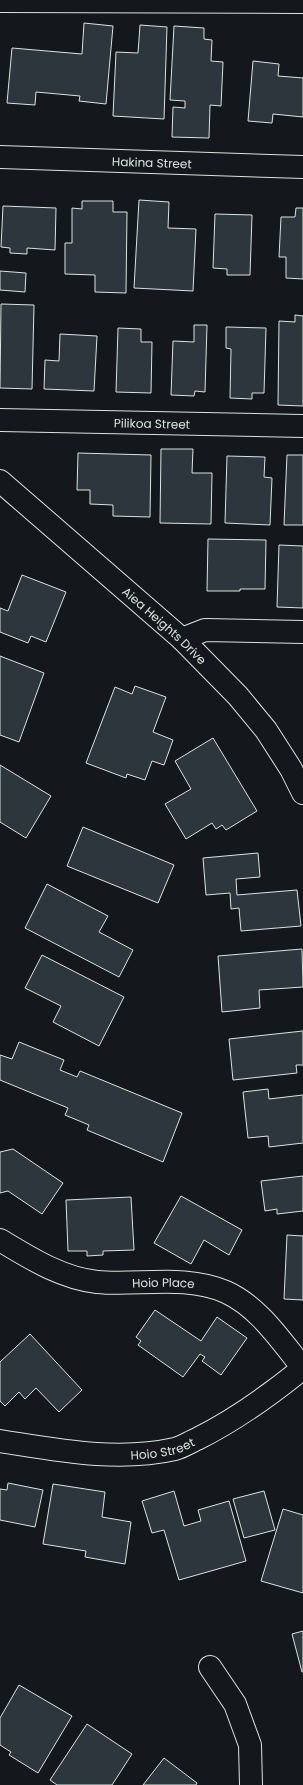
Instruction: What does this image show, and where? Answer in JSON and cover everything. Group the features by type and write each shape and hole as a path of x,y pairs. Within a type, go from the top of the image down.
{"street":[{"path":"0,1 303,2"},
{"name":"Hakina Street","path":"0,157 303,167"},
{"name":"Pilikoa Street","path":"0,420 303,426"},
{"name":"Aiea Heights Drive","path":"0,481 182,639 238,696 266,730 291,769 303,793"},
{"path":"182,639 206,630 303,632"},
{"name":"Hoio Place","path":"0,1240 43,1265 69,1276 97,1282 159,1281 200,1285 226,1292 246,1305 267,1323 303,1368"},
{"name":"Hoio Street","path":"0,1441 64,1452 124,1456 176,1449 221,1427 275,1391 303,1368"},
{"path":"210,1667 234,1704 250,1745 251,1785"}],"building":[{"path":"84,23 113,26 106,104 79,101 80,96 36,92 35,105 7,103 12,48 82,54"},
{"path":"140,25 167,27 164,119 113,116 116,52 138,53"},
{"path":"174,26 204,28 204,39 212,40 211,61 223,62 221,106 210,105 209,138 172,137 173,107 185,108 185,101 170,100"},
{"path":"253,61 279,64 278,76 303,78 303,117 273,114 272,123 248,121"},
{"path":"139,200 169,202 168,228 196,229 193,291 134,288"},
{"path":"82,201 113,201 113,212 127,212 126,293 95,292 95,275 65,274 65,243 72,243 72,208 82,209"},
{"path":"3,206 56,208 55,250 27,248 27,254 10,253 10,248 1,247"},
{"path":"296,208 303,208 303,279 286,278 286,257 279,257 281,217 295,217"},
{"path":"215,214 252,215 250,275 227,275 227,269 213,268"},
{"path":"0,271 26,273 25,292 0,290"},
{"path":"1,304 34,305 32,389 0,388"},
{"path":"295,315 303,316 303,406 278,405 279,321 295,322"},
{"path":"194,325 207,325 205,392 195,391 194,396 171,395 173,341 194,342"},
{"path":"226,327 266,328 264,393 252,393 252,399 230,398 231,349 226,348"},
{"path":"118,328 141,329 141,342 152,342 151,393 116,392"},
{"path":"60,334 97,336 94,391 44,389 45,360 59,361"},
{"path":"161,449 193,449 192,473 212,473 211,524 160,523"},
{"path":"78,453 151,455 150,517 113,516 113,505 90,504 90,490 77,490"},
{"path":"287,455 303,455 303,525 284,525"},
{"path":"227,456 265,457 264,477 272,478 270,525 225,523"},
{"path":"208,539 266,540 265,589 207,591"},
{"path":"279,545 303,546 303,608 277,607"},
{"path":"22,575 66,592 46,642 31,636 28,643 0,632 0,608 8,611"},
{"path":"0,656 44,673 19,742 0,735"},
{"path":"135,686 166,697 153,732 173,740 164,765 152,761 145,780 127,774 126,778 86,763 115,687 132,694"},
{"path":"213,738 257,811 226,830 222,825 216,829 212,823 186,839 165,804 191,789 175,761"},
{"path":"0,765 51,796 26,838 0,822"},
{"path":"83,827 174,865 158,903 67,866"},
{"path":"258,853 260,877 236,879 237,895 297,890 301,926 241,931 239,908 231,909 230,893 206,895 203,858"},
{"path":"47,884 108,916 99,932 133,950 119,977 25,928"},
{"path":"302,949 303,987 259,990 260,1008 222,1012 218,956"},
{"path":"42,955 124,997 99,1046 53,1022 61,1006 25,988"},
{"path":"303,1031 303,1065 296,1065 297,1073 233,1080 229,1039"},
{"path":"19,1042 64,1060 60,1070 77,1077 80,1071 182,1113 163,1162 87,1130 89,1125 65,1115 68,1108 0,1080 0,1055 12,1059"},
{"path":"268,1089 269,1099 303,1095 303,1143 269,1147 268,1136 248,1138 243,1092"},
{"path":"13,1149 63,1183 42,1214 8,1191 0,1193 0,1152"},
{"path":"303,1176 303,1211 277,1214 277,1209 265,1211 261,1181"},
{"path":"181,1196 242,1230 229,1255 204,1240 191,1264 154,1243"},
{"path":"131,1197 134,1250 103,1251 103,1255 87,1256 87,1251 68,1251 66,1200"},
{"path":"287,1235 303,1236 303,1300 284,1299"},
{"path":"155,1310 201,1341 217,1317 247,1338 221,1375 202,1361 205,1357 200,1354 183,1377 138,1345 141,1341 136,1337"},
{"path":"30,1334 82,1390 59,1412 36,1388 25,1399 19,1392 5,1406 0,1401 0,1362"},
{"path":"8,1483 43,1490 35,1527 0,1520 0,1489 7,1490"},
{"path":"53,1484 105,1492 102,1517 131,1522 125,1564 85,1557 86,1551 43,1544"},
{"path":"174,1491 184,1526 201,1521 198,1510 229,1501 246,1561 179,1580 164,1530 152,1533 142,1501"},
{"path":"264,1491 275,1530 244,1538 233,1499"},
{"path":"283,1509 303,1515 303,1593 261,1581"},
{"path":"303,1631 303,1672 302,1672 292,1634"},
{"path":"19,1685 72,1716 38,1773 9,1755 11,1752 0,1745 0,1718"},
{"path":"87,1724 132,1754 112,1785 57,1785 50,1780"},
{"path":"164,1758 197,1783 196,1785 143,1785"}]}
